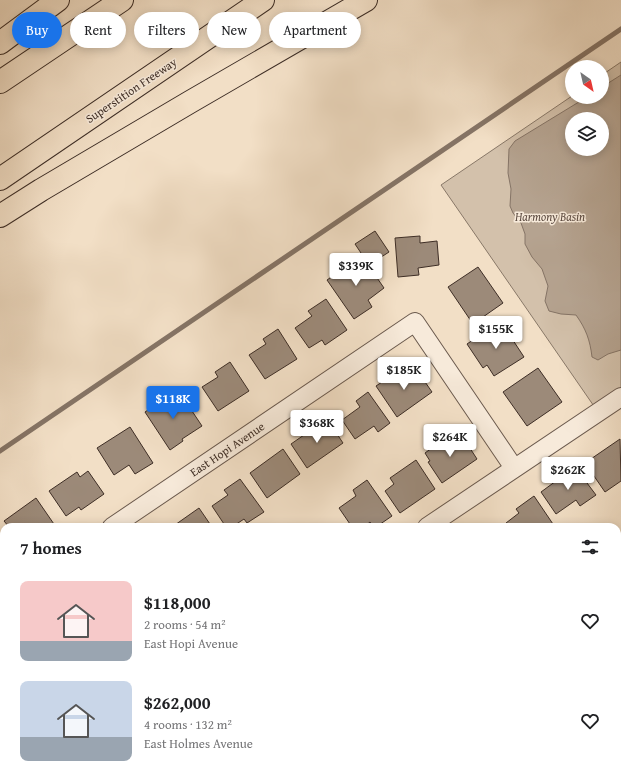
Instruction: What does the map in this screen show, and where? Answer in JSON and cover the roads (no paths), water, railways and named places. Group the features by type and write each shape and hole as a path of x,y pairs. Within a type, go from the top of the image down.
{"highway":[{"path":"0,43 58,0"},
{"path":"0,82 122,0"},
{"name":"Superstition Freeway","path":"0,179 263,0"},
{"path":"0,216 41,190 190,102 366,0"}],"street":[{"name":"East Hopi Avenue","path":"118,523 415,322 514,468"},
{"path":"433,523 621,397"}],"waterway":[{"path":"0,451 621,29"}],"park label":[{"name":"Harmony Basin","path":"550,216"}]}
